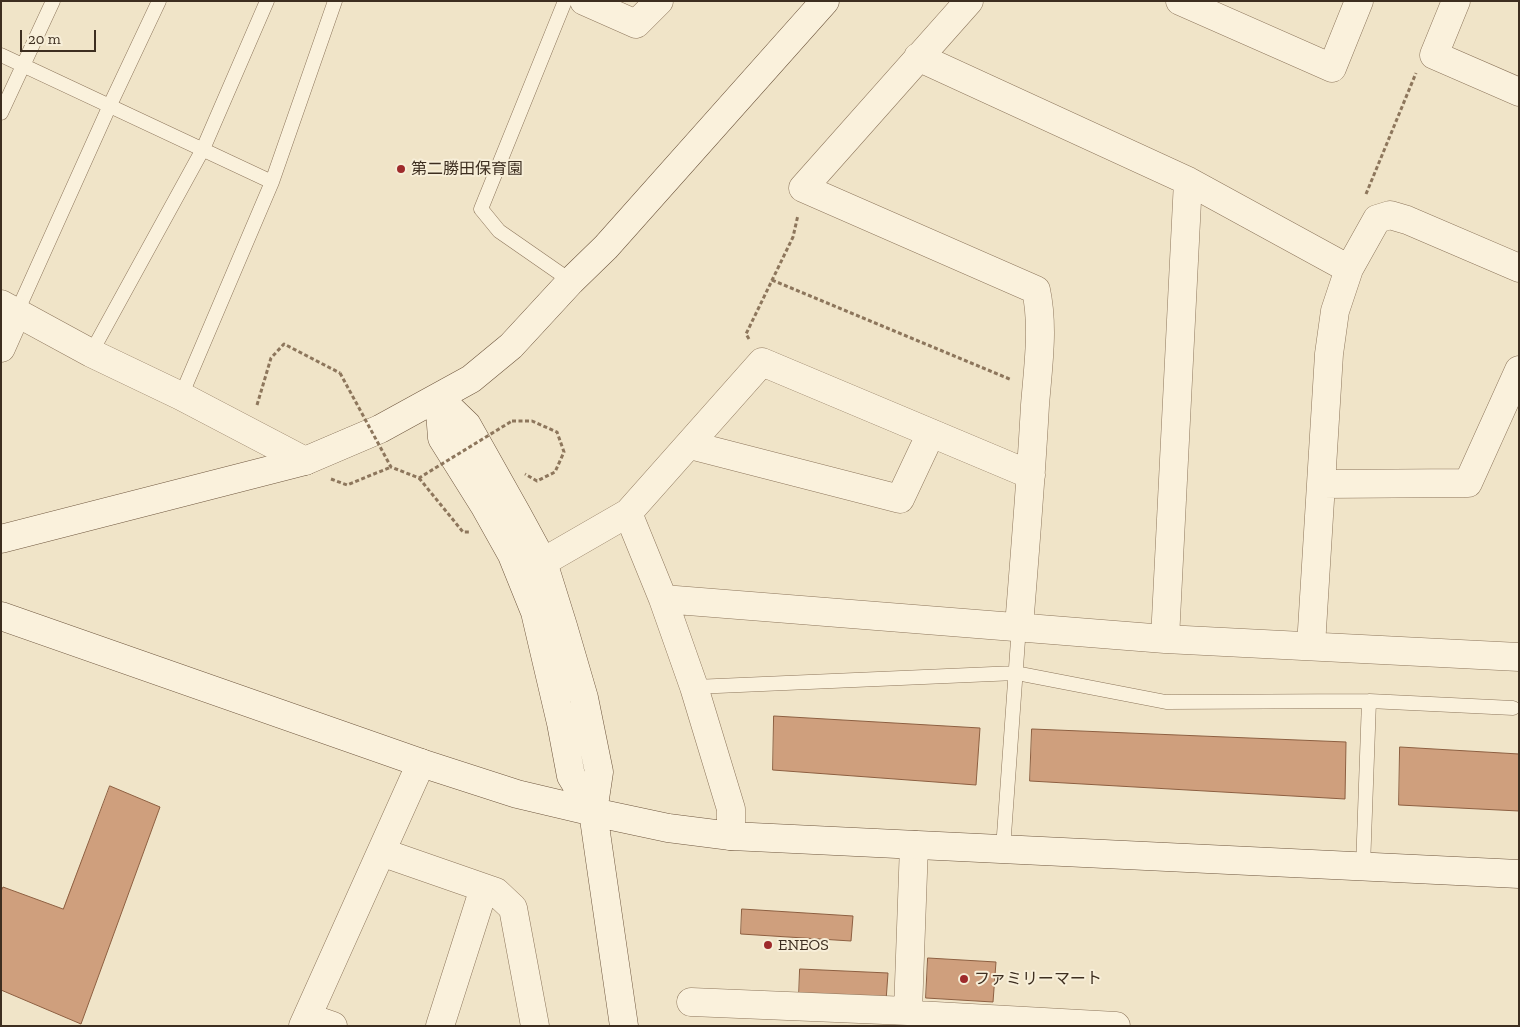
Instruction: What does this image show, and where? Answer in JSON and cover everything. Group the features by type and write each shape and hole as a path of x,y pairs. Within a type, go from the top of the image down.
{"street":[{"path":"584,1 636,24 658,1"},
{"path":"1,539 304,461 380,429 471,379 511,346 571,281 606,247 825,1"},
{"path":"969,1 804,188 1036,290 1040,306 1039,342 1019,626"},
{"path":"1180,1 1332,68 1359,1"},
{"path":"1456,1 1434,55 1519,92"},
{"path":"918,57 1188,181 1349,268"},
{"path":"1165,639 1188,181"},
{"path":"1311,646 1329,354 1335,311 1349,268 1377,219 1390,215 1407,220 1519,268"},
{"path":"1,348 9,308 91,353 181,396 304,461"},
{"path":"543,562 628,513 762,362 1031,475"},
{"path":"1322,484 1468,483 1519,370"},
{"path":"439,398 467,425 543,562 563,626 584,698 600,772 594,812 624,1026"},
{"path":"439,398 442,438 484,505 512,555 535,612 561,723 571,776 594,812"},
{"path":"690,445 900,499 931,433"},
{"path":"628,513 663,599 694,687 731,809 731,836"},
{"path":"663,599 1165,639 1519,657"},
{"path":"1,616 421,763 517,794 668,828 731,836 1519,874"},
{"path":"332,1026 305,1021 421,763"},
{"path":"690,1002 870,1018 908,1011 914,845"},
{"path":"380,852 496,892 513,908 535,1026"},
{"path":"440,1026 484,888"},
{"path":"917,1026 918,1015 1116,1026"}],"lane":[{"path":"1,113 54,1"},
{"path":"9,308 110,106 159,1"},
{"path":"91,353 203,150 266,1"},
{"path":"181,396 272,182 335,1"},
{"path":"566,1 481,209 499,230 571,281"},
{"path":"1,55 272,182"},
{"path":"1003,849 1019,626"},
{"path":"694,687 1016,673 1166,702 1369,701 1513,708"},
{"path":"1363,867 1369,701"}],"path":[{"path":"1366,196 1418,68 1434,55"},
{"path":"762,362 746,334 793,237 804,188"},
{"path":"772,280 1036,390"},
{"path":"249,432 271,358 284,344 340,373 391,467 419,478 463,532 472,533"},
{"path":"419,478 512,421 532,421 557,432 564,452 555,472 538,481 524,473"},
{"path":"328,478 348,485 391,467"}],"building":[{"path":"774,716 980,728 976,785 773,770"},
{"path":"1032,729 1346,742 1345,799 1030,781"},
{"path":"1400,747 1519,754 1519,811 1399,805"},
{"path":"110,786 160,807 81,1024 1,990 1,891 3,887 63,909"},
{"path":"742,909 853,916 851,941 741,934"},
{"path":"928,958 996,962 993,1002 926,998"},
{"path":"800,969 888,973 886,1001 799,996"}],"place":[{"name":"第二勝田保育園","path":"401,169"},
{"name":"ENEOS","path":"768,945"},
{"name":"ファミリーマート","path":"964,979"}]}
